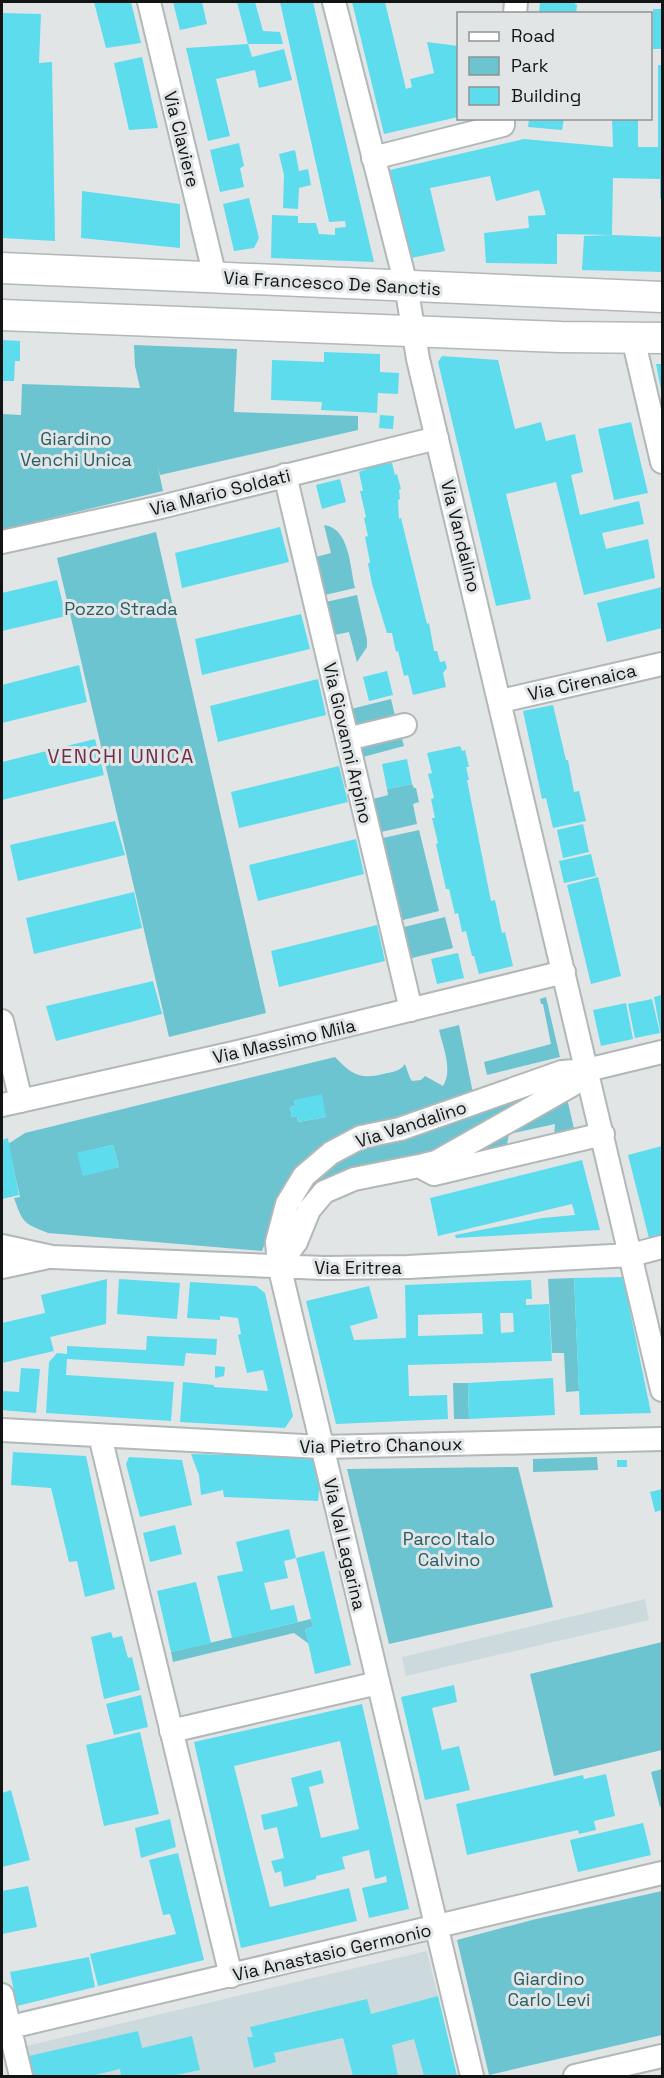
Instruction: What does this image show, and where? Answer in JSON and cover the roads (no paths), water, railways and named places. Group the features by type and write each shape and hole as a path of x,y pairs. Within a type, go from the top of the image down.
{"main road":[{"name":"Via Francesco De Sanctis","path":"2,268 663,297"},
{"path":"2,315 663,338"}],"street":[{"name":"Via Claviere","path":"149,2 215,277"},
{"name":"Via Vandalino","path":"334,2 406,285 413,330 437,438 663,1390"},
{"path":"373,158 503,125 504,120"},
{"path":"633,338 663,462"},
{"name":"Via Mario Soldati","path":"2,542 161,507 437,438"},
{"name":"Via Giovanni Arpino","path":"285,475 411,1010"},
{"name":"Via Cirenaica","path":"501,701 663,664"},
{"path":"347,739 405,725"},
{"name":"Via Massimo Mila","path":"11,1103 564,972"},
{"path":"2,1021 11,1103"},
{"path":"587,1070 663,1052"},
{"name":"Via Vandalino","path":"279,1265 296,1242 309,1210 324,1192 354,1179 436,1162 572,1085 587,1070"},
{"name":"Via Vandalino","path":"279,1265 277,1242 287,1204 304,1176 331,1153 361,1137 400,1129 562,1072 587,1070"},
{"name":"Via Vandalino","path":"419,1166 434,1174 603,1134"},
{"path":"2,1246 52,1257"},
{"name":"Via Eritrea","path":"52,1257 233,1266 408,1267 631,1255 663,1247"},
{"path":"2,1267 52,1257"},
{"name":"Via Val Lagarina","path":"279,1265 472,2076"},
{"name":"Via Pietro Chanoux","path":"2,1430 322,1448 663,1439"},
{"path":"100,1436 231,1976"},
{"path":"171,1731 378,1683"},
{"name":"Via Anastasio Germonio","path":"5,2028 663,1873"},
{"path":"2,1995 5,2028 21,2076"},
{"path":"575,2076 663,2056"}],"district":[{"name":"VENCHI UNICA","path":"121,756"}],"park label":[{"name":"Giardino Venchi Unica","path":"76,448"},
{"name":"Pozzo Strada","path":"121,608"},
{"name":"Parco Italo Calvino","path":"449,1548"},
{"name":"Giardino Carlo Levi","path":"549,1988"}]}
